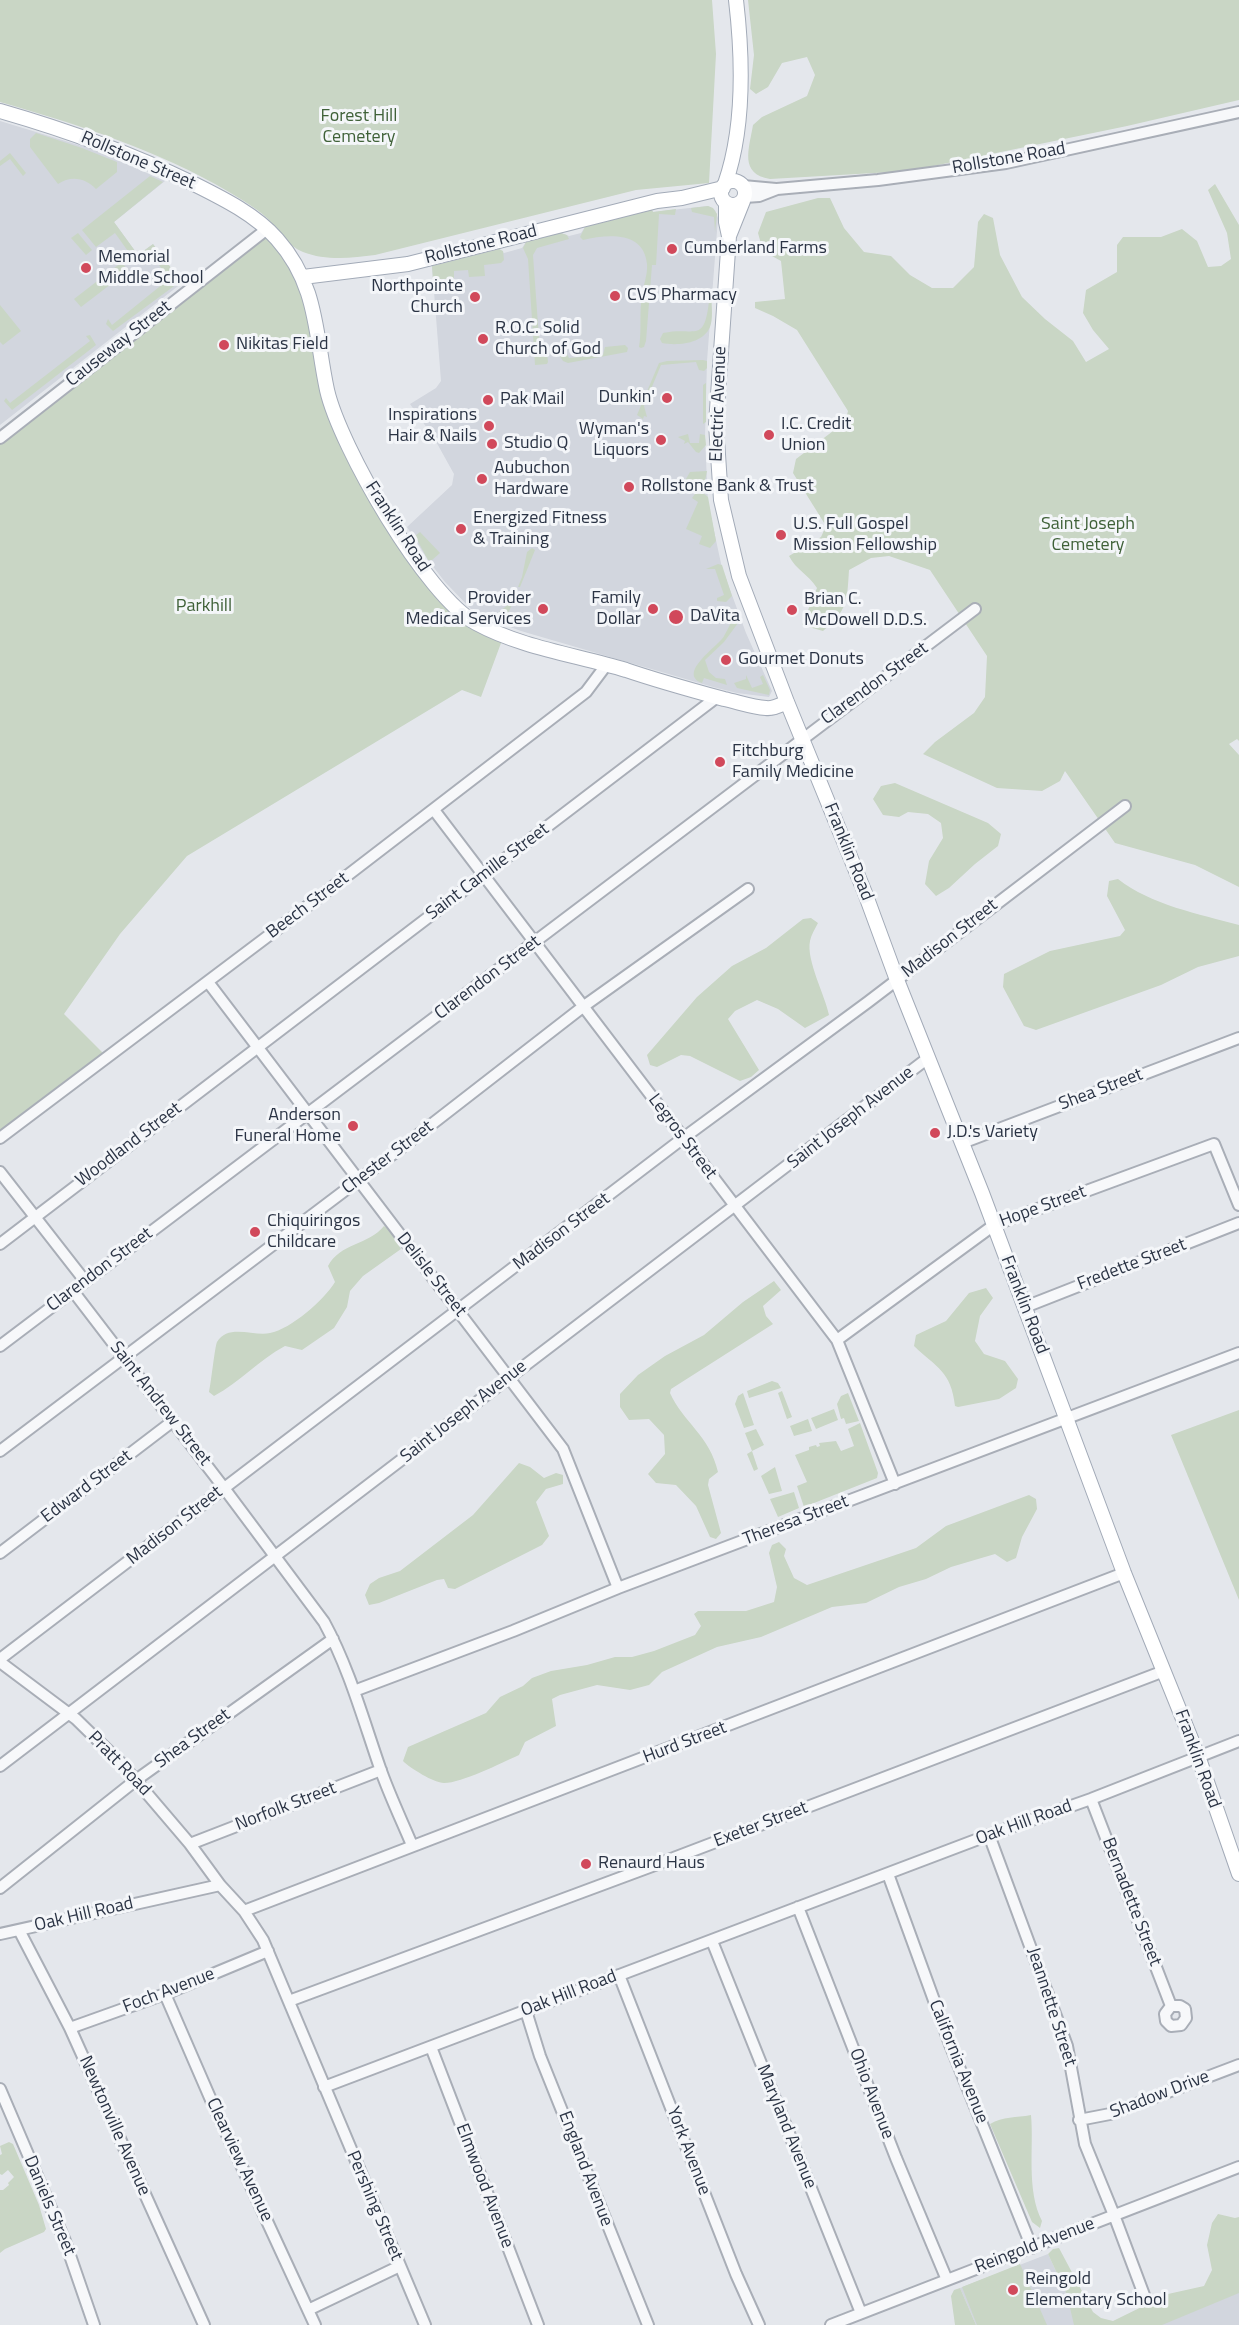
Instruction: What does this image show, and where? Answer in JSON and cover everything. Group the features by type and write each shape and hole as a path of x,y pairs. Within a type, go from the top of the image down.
{"main road":[{"name":"Electric Avenue","path":"729,236 724,194 736,148 740,58 736,0"},
{"name":"Rollstone Street","path":"0,111 80,135 147,162 228,202 267,229"},
{"name":"Electric Avenue","path":"736,148 743,192 729,236 716,424 721,500 739,576 802,738"},
{"path":"732,181 743,192 733,205 724,194 732,181"},
{"name":"Rollstone Road","path":"303,277 408,264 647,203 724,194"},
{"path":"267,229 282,244 303,277"},
{"name":"Franklin Road","path":"303,277 314,309 324,375 338,426 377,499 436,587 464,616 479,625 516,639 717,697 769,709 787,702"},
{"name":"Franklin Road","path":"802,738 994,1225 1124,1573 1198,1756 1239,1875"}],"street":[{"name":"Rollstone Road","path":"743,192 759,196 777,189 878,180 1006,163 1239,111"},
{"name":"Causeway Street","path":"0,438 267,229"},
{"name":"Clarendon Street","path":"0,1346 975,609"},
{"name":"Beech Street","path":"0,1138 434,810 585,692 607,664"},
{"name":"Saint Camille Street","path":"259,1047 717,697"},
{"name":"Madison Street","path":"0,1661 682,1139 897,980 1125,806"},
{"name":"Legros Street","path":"434,810 837,1340 896,1484"},
{"name":"Chester Street","path":"0,1451 358,1181 584,1006 748,889"},
{"name":"Delisle Street","path":"208,982 563,1449 618,1588"},
{"name":"Shea Street","path":"962,1143 1239,1038"},
{"name":"Woodland Street","path":"0,1244 259,1047"},
{"name":"Saint Joseph Avenue","path":"0,1766 276,1557 508,1377 736,1207 928,1058"},
{"name":"Hope Street","path":"837,1340 994,1225 1214,1144 1239,1205"},
{"path":"0,1172 34,1218 86,1281"},
{"name":"Fredette Street","path":"1025,1307 1239,1223"},
{"name":"Saint Andrew Street","path":"73,1291 324,1622 354,1690 381,1770 412,1845"},
{"name":"Theresa Street","path":"354,1690 1239,1353"},
{"name":"Edward Street","path":"0,1553 173,1421"},
{"name":"Hurd Street","path":"244,1911 1124,1573"},
{"name":"Shea Street","path":"0,1888 136,1780 333,1639"},
{"name":"Pratt Road","path":"0,1661 68,1714 136,1780 190,1844 220,1885"},
{"name":"Exeter Street","path":"289,2001 671,1859 1164,1671"},
{"name":"Oak Hill Road","path":"324,2087 989,1835 1091,1799 1239,1741"},
{"name":"Norfolk Street","path":"190,1844 381,1770"},
{"name":"Bernadette Street","path":"1091,1799 1171,2006"},
{"name":"Jeannette Street","path":"989,1835 1067,2046 1085,2144 1143,2295"},
{"name":"California Avenue","path":"888,1874 946,2036 1032,2248"},
{"path":"220,1885 244,1911 268,1951 324,2087"},
{"name":"Oak Hill Road","path":"0,1934 220,1885"},
{"name":"Ohio Avenue","path":"798,1907 896,2158 947,2280"},
{"name":"Newtonville Avenue","path":"19,1930 70,2028 204,2325"},
{"name":"Maryland Avenue","path":"712,1941 861,2313"},
{"name":"Foch Avenue","path":"70,2028 165,1994 268,1951"},
{"name":"York Avenue","path":"619,1975 736,2274 759,2325"},
{"name":"Clearview Avenue","path":"165,1994 315,2325"},
{"name":"England Avenue","path":"526,2011 540,2056 648,2325"},
{"name":"Elmwood Avenue","path":"431,2047 538,2325"},
{"name":"Shadow Drive","path":"1079,2120 1110,2114 1239,2065"},
{"name":"Pershing Street","path":"324,2087 424,2325"},
{"name":"Daniels Street","path":"0,2089 65,2241 94,2325"},
{"name":"Reingold Avenue","path":"831,2325 1239,2167"},
{"path":"308,2310 399,2266"}],"shaded area":[{"name":"Memorial Middle School","path":"0,121 95,150 165,181 114,222 138,255 153,244 182,283 0,425"},
{"path":"708,206 715,210 718,218 707,361 705,438 708,503 722,568 746,633 772,691 769,697 713,687 521,631 486,618 471,609 445,582 407,527 452,485 454,474 434,438 410,404 436,388 441,381 432,266 499,249 504,253 522,248 526,242 561,233 569,236 581,233 585,227 652,210 653,212"},
{"name":"Reingold Elementary School","path":"1048,2254 1067,2295 1089,2325 976,2325 960,2288"},
{"name":"Reingold Elementary School","path":"1239,2278 1239,2325 1126,2325"}],"green space":[{"name":"Forest Hill Cemetery","path":"0,0 712,0 716,54 709,183 636,190 375,255 339,258 312,255 292,246 267,218 249,204 174,163 118,140 0,102"},
{"path":"748,0 1239,0 1239,100 1127,126 909,171 770,179 760,176 750,166 748,151 753,125 762,117 807,96 815,75 807,57 782,63 768,87 756,94 750,89 754,55"},
{"path":"36,133 117,162 117,172 96,189 88,182 78,179 68,179 58,184 30,147 30,139"},
{"path":"10,153 26,173 23,176 10,159 0,166 0,161"},
{"path":"150,176 163,182 114,222 138,255 153,244 181,281 113,331 106,324 108,319 112,325 169,279 149,251 135,261 115,233 96,247 82,230"},
{"name":"Saint Joseph Cemetery","path":"1215,184 1239,225 1239,741 1237,739 1229,744 1239,755 1239,887 1195,865 1115,843 1065,771 1060,781 1042,791 997,788 923,754 935,742 974,713 985,697 987,656 930,570 889,556 871,558 849,570 845,604 831,624 823,631 802,625 817,588 789,556 821,537 826,526 793,473 796,459 845,422 848,411 797,330 755,308 755,302 785,299 781,261 763,251 758,233 766,212 818,198 830,198 844,228 864,252 891,256 910,275 932,288 953,288 974,267 978,222 984,214 993,218 1000,255 1022,297 1073,341 1086,362 1109,349 1093,330 1083,313 1086,290 1117,272 1117,245 1123,237 1161,237 1182,229 1197,241 1208,267 1221,266 1231,259 1227,233 1208,190"},
{"path":"708,206 713,208 717,214 715,232 714,217 692,212 691,208"},
{"path":"676,209 675,215 659,214 656,265 652,265 646,341 644,347 641,348 639,347 641,302 647,268 644,253 639,245 623,237 583,240 580,237 585,227 652,210 653,212"},
{"name":"Parkhill","path":"267,229 294,260 338,426 436,587 504,635 481,697 462,690 187,856 120,934 64,1014 107,1057 0,1138 0,438"},
{"path":"78,233 92,250 86,255 71,238"},
{"path":"561,233 567,235 569,239 537,248 533,255 540,352 547,354 548,362 535,365 528,259 523,248 526,242"},
{"path":"499,249 503,251 504,260 501,263 484,265 485,276 469,277 468,270 454,271 454,278 433,280 432,266"},
{"path":"122,262 128,271 81,307 74,299"},
{"path":"711,298 712,321 707,333 689,342 662,343 660,339 663,333 701,329"},
{"path":"0,305 21,331 3,345 0,342"},
{"path":"90,335 96,345 12,410 4,401 6,398 10,403 90,341 86,336"},
{"path":"625,345 628,348 627,352 568,363 563,361 559,355 561,349 564,349 569,358 603,355 605,347"},
{"path":"707,361 707,368 704,371 699,370 696,362 661,365 644,406 647,417 644,416 643,419 637,415 659,363"},
{"path":"706,383 706,422 703,424 703,385"},
{"path":"688,434 690,443 699,443 700,434 705,435 706,445 699,453 688,442 684,444 685,441 678,437"},
{"path":"707,471 705,481 683,484 690,472"},
{"path":"703,493 708,497 716,541 710,548 699,544 702,536 686,529 698,502 692,498 695,494"},
{"path":"420,532 440,553 432,560 428,560 415,536"},
{"path":"532,548 535,550 520,587 518,587 527,552"},
{"path":"718,564 722,565 732,596 726,602 717,601 717,598 724,595 715,569 706,569"},
{"path":"518,593 505,619 500,619 498,613 510,603"},
{"path":"737,610 741,619 724,642 705,660 709,672 716,678 725,679 727,685 704,678 702,683 695,678 696,666 724,636"},
{"path":"746,675 752,688 763,684 760,677 763,675 770,690 769,695 737,688 734,683 746,679"},
{"path":"895,783 988,823 1001,834 998,846 949,888 936,896 925,884 929,861 943,838 941,823 928,814 908,812 899,817 883,815 873,799 881,786"},
{"path":"1118,879 1145,896 1160,902 1239,925 1239,956 1198,967 1161,985 1036,1030 1024,1026 1003,987 1004,974 1050,951 1120,936 1125,930 1107,896 1109,881"},
{"path":"811,918 818,923 810,941 811,958 829,1015 805,1028 778,1009 757,1000 735,1011 728,1019 759,1070 751,1077 740,1081 690,1056 681,1055 657,1067 650,1065 647,1055 697,997 732,966 766,948 803,919"},
{"path":"384,1226 390,1230 401,1249 363,1276 350,1291 347,1307 334,1328 302,1350 285,1346 214,1396 209,1392 216,1345 222,1336 235,1332 270,1333 297,1320 315,1305 335,1282 328,1266 333,1258 347,1248 371,1237"},
{"path":"774,1281 781,1290 763,1306 766,1316 773,1324 671,1389 670,1393 682,1413 703,1439 714,1459 718,1472 709,1479 708,1485 721,1533 716,1539 710,1537 696,1506 676,1485 656,1483 648,1474 665,1454 664,1435 649,1419 629,1420 620,1407 620,1394 638,1375 665,1356 704,1335 743,1302"},
{"path":"986,1288 993,1298 980,1316 975,1341 984,1354 1005,1361 1018,1379 1016,1388 999,1399 958,1407 955,1406 950,1385 942,1371 914,1346 916,1335 946,1321 969,1293"},
{"path":"772,1381 778,1383 781,1388 749,1398 747,1391"},
{"path":"782,1391 792,1417 787,1419 778,1393"},
{"path":"743,1393 754,1425 744,1428 735,1404 738,1396"},
{"path":"848,1393 859,1421 846,1424 844,1418 841,1419 837,1404 841,1396"},
{"path":"834,1409 838,1420 816,1429 811,1418"},
{"path":"1239,1410 1239,1600 1171,1435"},
{"path":"808,1419 812,1431 794,1436 790,1426"},
{"path":"860,1423 878,1473 877,1478 804,1507 797,1486 807,1482 795,1455 809,1450 809,1447 820,1446 819,1443 836,1441 841,1451 854,1446 848,1429"},
{"path":"756,1429 764,1445 752,1451 745,1433"},
{"path":"752,1451 758,1469 754,1471 747,1454"},
{"path":"519,1463 530,1467 544,1478 556,1473 563,1475 563,1484 546,1489 536,1502 549,1536 542,1545 455,1589 448,1588 444,1579 437,1580 369,1605 365,1595 370,1584 379,1578 400,1571 473,1515"},
{"path":"775,1467 782,1491 769,1494 761,1476"},
{"path":"794,1492 799,1508 778,1517 770,1499"},
{"path":"1029,1495 1036,1499 1037,1509 1022,1537 1016,1558 1007,1562 995,1554 951,1567 926,1579 899,1587 866,1603 832,1607 761,1637 717,1647 662,1672 649,1685 630,1690 597,1685 560,1695 552,1699 556,1726 525,1742 519,1755 461,1780 444,1783 434,1781 403,1761 408,1747 486,1713 500,1697 523,1686 532,1678 551,1671 587,1665 615,1657 632,1657 695,1635 701,1626 694,1614 698,1611 746,1611 774,1602 777,1587 769,1553 772,1545 779,1542 786,1549 784,1556 794,1578 807,1585 916,1548 946,1526"},
{"path":"1031,2115 1032,2183 1042,2221 1040,2228 1032,2222 990,2124 1005,2118"},
{"path":"9,2142 13,2144 39,2205 46,2229 0,2253 0,2190 9,2185 8,2183 14,2177 8,2170 0,2174 0,2155 2,2154 0,2146"},
{"path":"1218,2214 1239,2217 1239,2293 1162,2325 1074,2325 1067,2295 1048,2254 1053,2249 1059,2248 1093,2312 1101,2318 1113,2321 1168,2294 1204,2286 1212,2270 1207,2245 1212,2223"},
{"path":"1020,2264 1047,2325 977,2325 962,2287"},
{"path":"960,2288 976,2325 955,2325 951,2296 954,2290"}],"place":[{"name":"Cumberland Farms","path":"672,249"},
{"name":"Memorial Middle School","path":"86,268"},
{"name":"CVS Pharmacy","path":"615,296"},
{"name":"Northpointe Church","path":"475,297"},
{"name":"R.O.C. Solid Church of God","path":"483,339"},
{"name":"Nikitas Field","path":"224,345"},
{"name":"Dunkin'","path":"667,398"},
{"name":"Pak Mail","path":"488,400"},
{"name":"Inspirations Hair & Nails","path":"489,426"},
{"name":"I.C. Credit Union","path":"769,435"},
{"name":"Wyman's Liquors","path":"661,440"},
{"name":"Studio Q","path":"492,444"},
{"name":"Aubuchon Hardware","path":"482,479"},
{"name":"Rollstone Bank & Trust","path":"629,487"},
{"name":"Energized Fitness & Training","path":"461,529"},
{"name":"U.S. Full Gospel Mission Fellowship","path":"781,535"},
{"name":"Provider Medical Services","path":"543,609"},
{"name":"Family Dollar","path":"653,609"},
{"name":"Brian C. McDowell D.D.S.","path":"792,610"},
{"name":"DaVita","path":"676,617"},
{"name":"Gourmet Donuts","path":"726,660"},
{"name":"Fitchburg Family Medicine","path":"720,762"},
{"name":"Anderson Funeral Home","path":"353,1126"},
{"name":"J.D.'s Variety","path":"935,1133"},
{"name":"Chiquiringos Childcare","path":"255,1232"},
{"name":"Renaurd Haus","path":"586,1864"},
{"name":"Reingold Elementary School","path":"1013,2290"}]}
